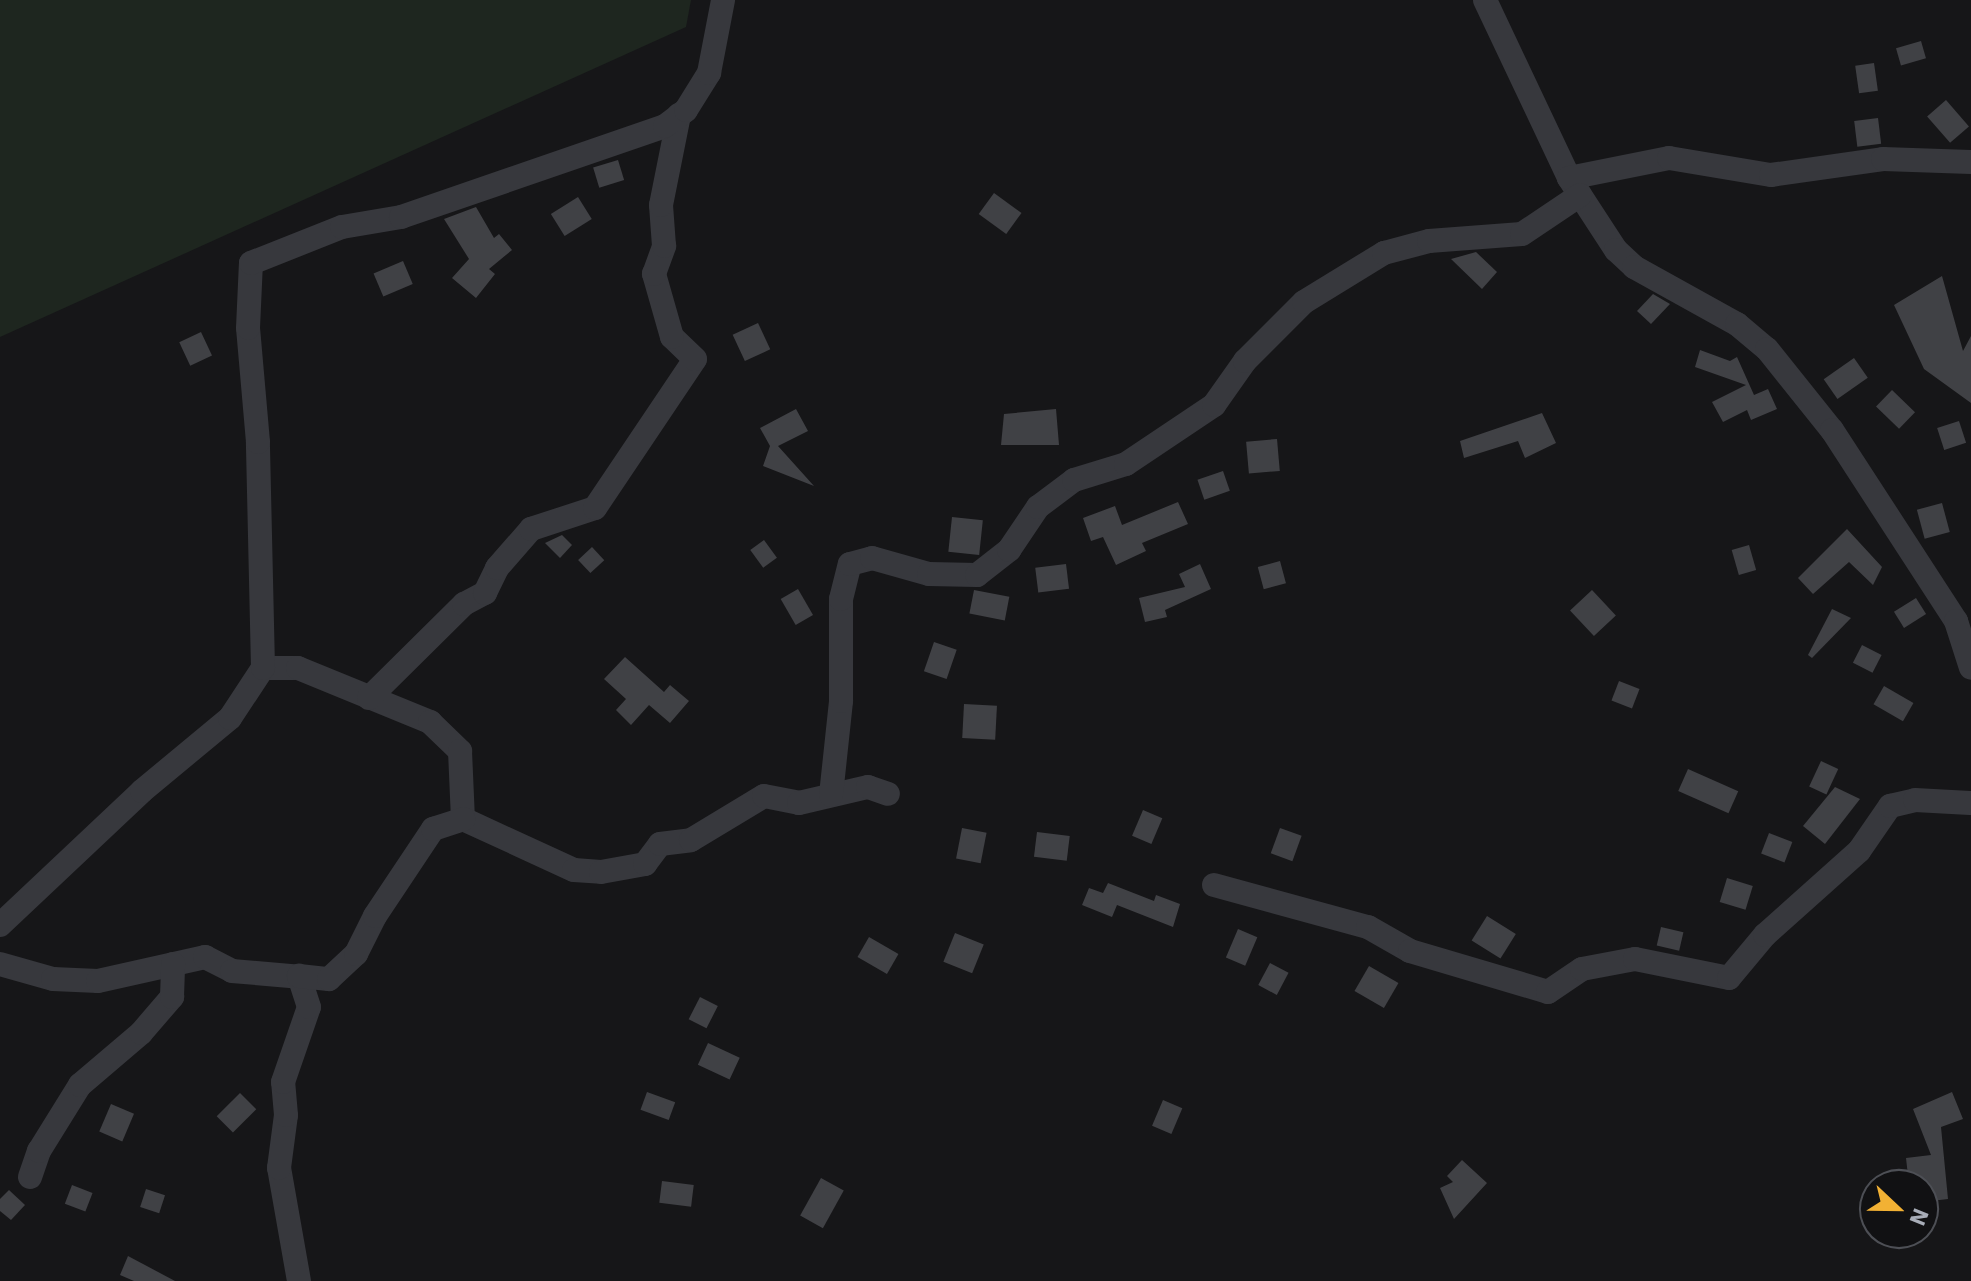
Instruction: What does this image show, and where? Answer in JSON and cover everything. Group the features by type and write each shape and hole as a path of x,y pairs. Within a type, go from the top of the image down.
{"street":[{"path":"0,925 142,791 230,718 263,668 258,442 248,328 251,263 342,227 401,217 665,126 679,115 709,73 723,0"},
{"path":"1485,0 1574,186 1616,250 1634,267 1737,324 1767,349 1832,430 1956,621 1971,668"},
{"path":"369,698 464,604 485,593 497,568 531,529 595,508 695,359 672,337 654,274 664,246 661,205 679,115"},
{"path":"831,795 841,701 841,599 850,564 872,558 929,574 977,575 1009,550 1038,507 1074,480 1126,464 1214,405 1245,361 1304,302 1384,253 1429,241 1522,234 1574,186 1669,158 1771,175 1883,159 1971,162"},
{"path":"263,668 298,668 430,722 460,751 463,819"},
{"path":"0,964 53,979 98,981 205,957 232,971 329,979 356,954 375,916 433,829 463,819 574,870 601,872 645,864 660,844 691,840 764,796 799,803 868,787 888,794"},
{"path":"1214,885 1368,927 1410,951 1548,992 1582,969 1635,959 1729,978 1765,935 1859,851 1890,806 1915,800 1971,805 1971,788"},
{"path":"30,1177 39,1151 80,1085 141,1033 172,997 173,964"},
{"path":"299,1281 279,1168 286,1115 283,1082 309,1007 302,977"}],"shaded area":[{"path":"0,0 691,0 686,27 0,337"}],"building":[{"path":"1921,41 1926,58 1901,65 1896,48"},
{"path":"1874,63 1878,91 1859,93 1855,66"},
{"path":"1946,100 1969,126 1950,143 1927,116"},
{"path":"1878,118 1881,144 1857,147 1854,121"},
{"path":"618,160 624,180 599,188 593,168"},
{"path":"994,193 1022,213 1006,234 979,214"},
{"path":"578,197 592,219 565,236 551,214"},
{"path":"476,207 494,238 499,234 512,250 489,269 495,274 476,298 452,278 469,259 444,219"},
{"path":"1476,252 1497,272 1482,289 1451,259"},
{"path":"403,261 413,284 383,297 374,274"},
{"path":"1942,276 1963,351 1971,336 1971,403 1924,369 1894,305"},
{"path":"1653,294 1670,304 1651,324 1637,311"},
{"path":"758,323 770,349 745,361 733,335"},
{"path":"201,332 212,356 190,366 179,342"},
{"path":"1700,350 1730,361 1737,357 1754,395 1768,389 1777,409 1751,420 1747,410 1723,422 1712,402 1746,385 1695,367"},
{"path":"1854,358 1868,378 1837,399 1824,379"},
{"path":"1892,390 1915,412 1899,429 1876,407"},
{"path":"796,409 808,431 778,446 814,486 763,466 770,446 760,428"},
{"path":"1056,409 1059,445 1001,445 1004,414"},
{"path":"1542,413 1556,443 1525,458 1518,441 1464,458 1460,441"},
{"path":"1959,421 1966,443 1944,450 1937,428"},
{"path":"1277,439 1280,471 1249,474 1246,442"},
{"path":"1223,471 1230,491 1204,500 1197,480"},
{"path":"1178,502 1188,524 1142,543 1146,551 1116,565 1103,537 1091,541 1083,518 1115,506 1122,525"},
{"path":"1942,503 1950,532 1925,539 1917,510"},
{"path":"952,517 983,520 979,555 948,552"},
{"path":"1847,529 1882,567 1873,585 1849,562 1813,594 1798,578"},
{"path":"562,535 572,545 560,558 545,543"},
{"path":"764,540 777,558 763,568 750,550"},
{"path":"1749,545 1756,570 1739,575 1732,550"},
{"path":"592,547 604,560 590,573 578,560"},
{"path":"1280,561 1286,583 1264,589 1258,567"},
{"path":"1066,564 1069,589 1038,593 1035,568"},
{"path":"1200,564 1211,589 1165,610 1167,617 1145,622 1139,598 1185,587 1179,574"},
{"path":"798,589 813,615 796,625 781,599"},
{"path":"974,590 1009,597 1005,620 969,614"},
{"path":"1592,590 1616,616 1594,636 1570,610"},
{"path":"1916,598 1926,614 1904,628 1894,612"},
{"path":"1832,609 1851,618 1812,658 1808,655"},
{"path":"934,642 957,650 947,679 924,671"},
{"path":"1862,645 1882,655 1873,673 1853,663"},
{"path":"625,657 664,692 670,685 689,701 670,723 649,705 631,725 616,710 626,699 604,679"},
{"path":"1619,681 1640,689 1632,708 1611,701"},
{"path":"1884,686 1913,703 1903,721 1874,704"},
{"path":"964,704 997,706 995,740 962,738"},
{"path":"1821,761 1838,769 1826,794 1809,786"},
{"path":"1688,769 1738,791 1728,813 1678,791"},
{"path":"1835,787 1860,799 1825,844 1803,826"},
{"path":"1143,810 1162,818 1151,844 1132,836"},
{"path":"962,828 987,833 981,863 956,858"},
{"path":"1280,828 1302,836 1292,861 1271,853"},
{"path":"1037,832 1070,836 1067,861 1034,857"},
{"path":"1769,833 1792,842 1784,862 1761,854"},
{"path":"1727,878 1753,886 1746,910 1720,902"},
{"path":"1108,883 1154,901 1156,895 1180,904 1173,927 1117,905 1112,917 1082,905 1089,888 1103,893"},
{"path":"1487,916 1516,934 1500,959 1472,941"},
{"path":"1661,927 1683,932 1679,951 1657,946"},
{"path":"1238,929 1257,937 1245,966 1226,958"},
{"path":"955,933 984,945 972,973 943,962"},
{"path":"869,937 898,954 887,974 858,957"},
{"path":"1270,963 1289,973 1277,995 1258,985"},
{"path":"1369,966 1398,983 1384,1008 1354,991"},
{"path":"700,997 718,1006 706,1028 689,1019"},
{"path":"708,1043 740,1058 730,1080 698,1065"},
{"path":"647,1092 675,1102 669,1120 641,1110"},
{"path":"1952,1092 1963,1119 1941,1127 1948,1199 1939,1200 1939,1169 1907,1169 1906,1158 1931,1155 1913,1109"},
{"path":"240,1093 256,1109 233,1133 217,1116"},
{"path":"1163,1100 1182,1108 1171,1134 1152,1126"},
{"path":"111,1104 134,1114 122,1141 99,1132"},
{"path":"1462,1160 1487,1183 1454,1219 1440,1188 1453,1182 1447,1176"},
{"path":"821,1178 844,1191 823,1228 800,1216"},
{"path":"662,1181 694,1185 691,1207 659,1203"},
{"path":"72,1185 93,1193 85,1212 65,1204"},
{"path":"146,1189 165,1195 159,1213 140,1207"},
{"path":"9,1190 25,1205 11,1220 0,1211 0,1199"},
{"path":"128,1256 175,1281 134,1281 120,1275"}]}
